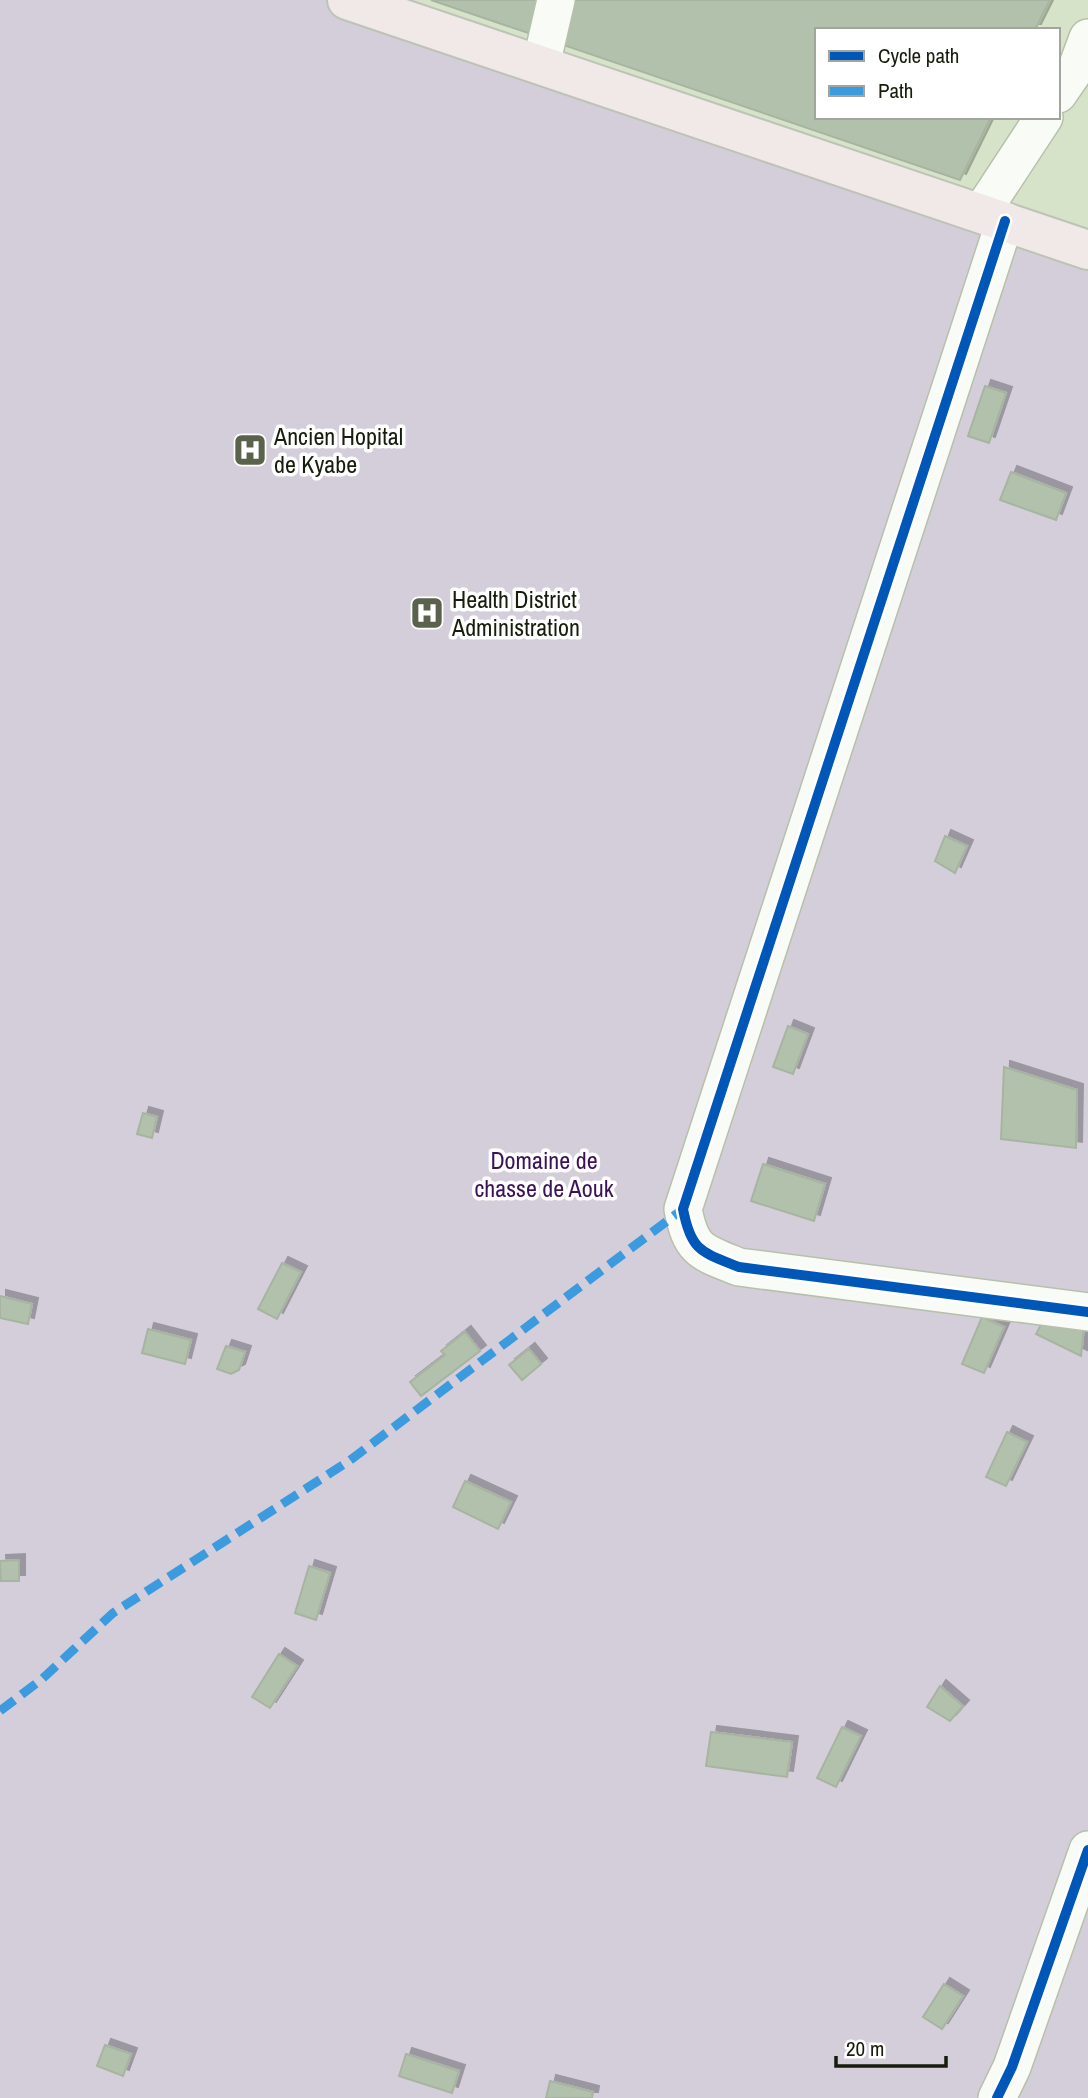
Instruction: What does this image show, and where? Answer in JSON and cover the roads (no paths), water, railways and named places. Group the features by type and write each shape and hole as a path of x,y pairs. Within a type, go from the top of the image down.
{"highway":[{"path":"347,0 1088,250"}],"street":[{"path":"541,65 556,0"},
{"path":"1060,91 1078,65 1088,38"},
{"path":"1043,119 993,217 683,1209 689,1237 706,1254 739,1267 1088,1311"},
{"path":"997,2098 1012,2067 1088,1850"}],"place":[{"name":"Ancien Hopital de Kyabe","path":"250,450"},
{"name":"Health District Administration","path":"427,613"}],"park label":[{"name":"Domaine de chasse de Aouk","path":"544,1174"}]}
